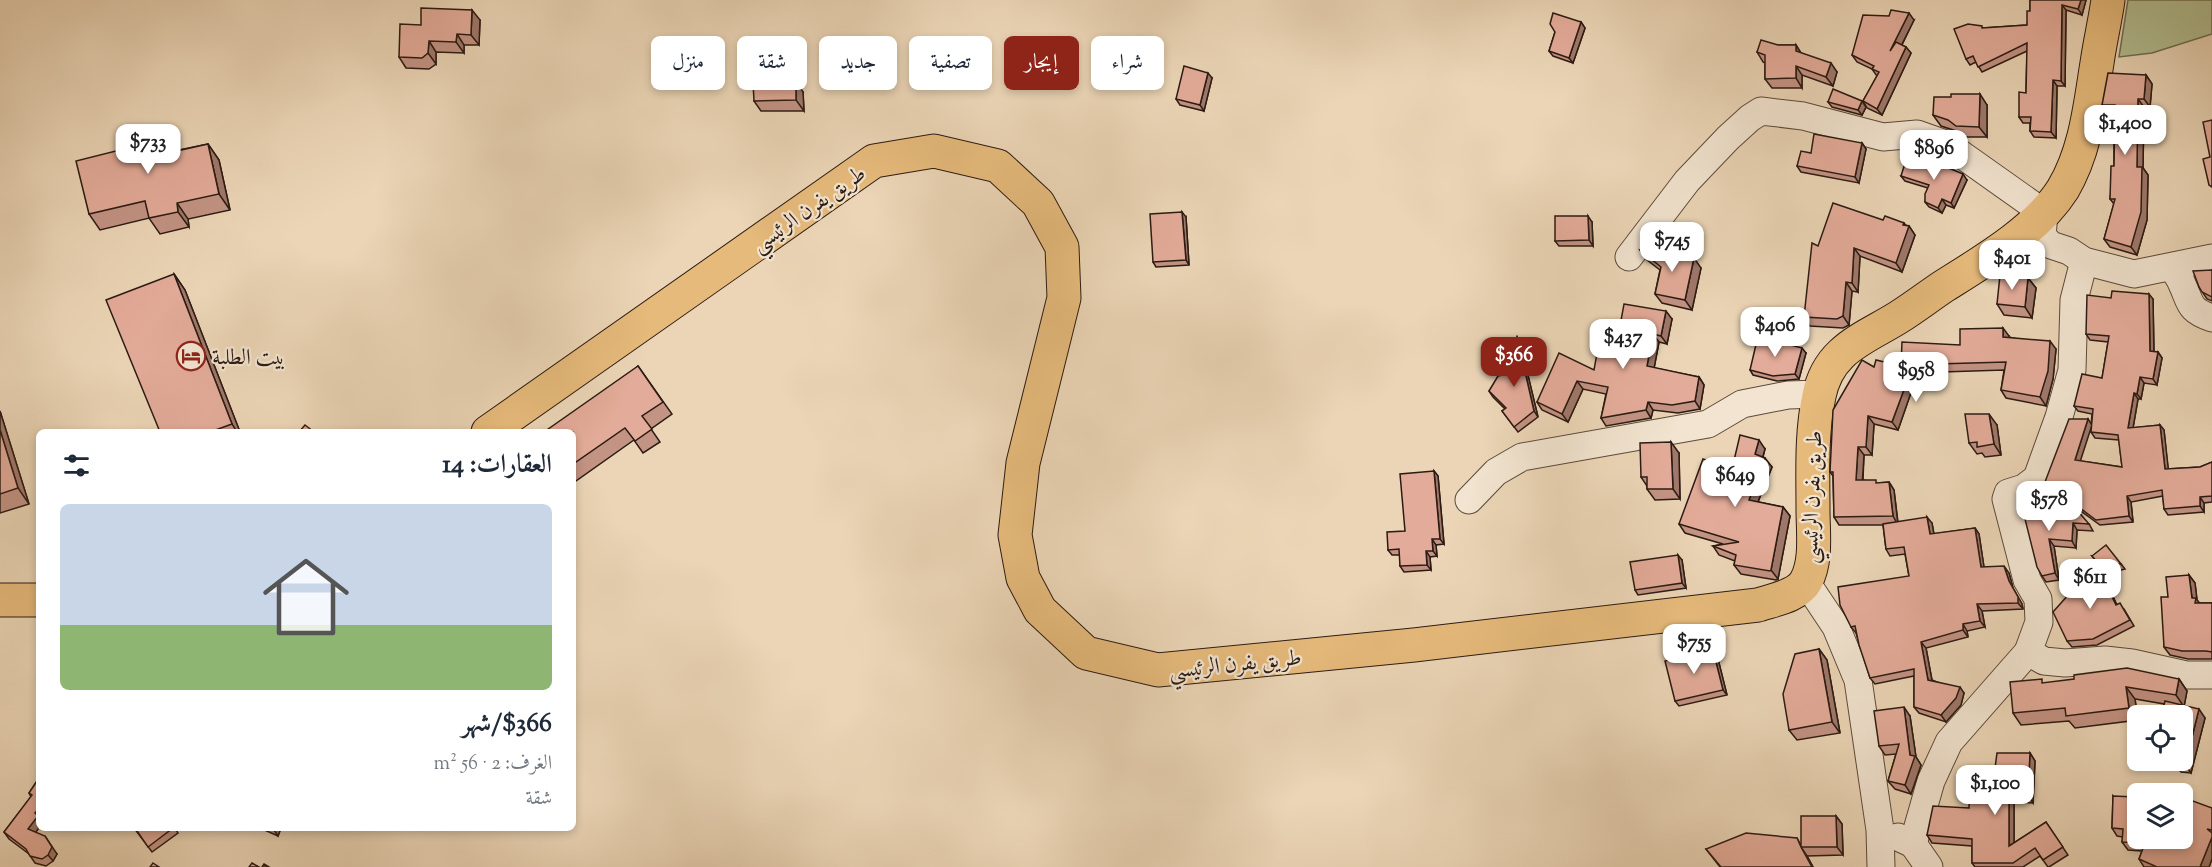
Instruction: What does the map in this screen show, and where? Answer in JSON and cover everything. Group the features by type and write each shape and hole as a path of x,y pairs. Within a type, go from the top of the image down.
{"main road":[{"name":"طريق يفرن الرئيسي","path":"493,429 874,161 934,151 998,166 1038,203 1062,247 1064,298 1023,463 1015,535 1023,578 1040,610 1086,654 1158,670 1425,643 1758,605 1796,592 1806,582 1814,550 1813,448 1819,394 1830,368 1839,356 1863,336 1898,318 1969,270 2044,213 2062,190 2080,154 2091,106 2108,0"},
{"path":"0,600 36,600"}],"street":[{"path":"1629,257 1688,181 1728,138 1761,111 1803,116 1883,137 1917,134 1948,145 2044,213 2042,236 2050,244 2069,251 2084,261 2134,274 2212,258"},
{"path":"1913,844 1931,781 1949,742 2028,652 2039,622 2038,599 2027,580 2006,500 2008,493 2024,488 2037,478 2059,417 2072,370 2074,300 2084,261"},
{"path":"2172,267 2182,284 2187,301 2203,315 2212,318"},
{"path":"1468,500 1496,472 1522,457 1708,424 1742,404 1788,395 1819,394"},
{"path":"1806,582 1836,627 1858,680 1880,830 1881,867"},
{"path":"2028,652 2044,661 2065,663 2105,660 2132,663 2186,675 2212,675"},
{"path":"1880,830 1913,844 1929,867"}],"green space":[{"path":"2128,0 2212,0 2212,34 2152,53 2119,57"}],"building":[{"path":"2030,0 2081,0 2078,9 2062,5 2061,81 2053,80 2051,132 2030,131 2031,117 2019,117 2019,92 2026,93 2027,43 1978,67 1973,56 1966,59 1954,29 1968,24 1982,26 1982,28 2027,25"},
{"path":"421,8 472,10 471,35 457,34 456,42 429,41 428,53 422,58 399,57 400,24 421,25"},
{"path":"1891,10 1909,13 1890,51 1896,42 1906,47 1877,109 1863,101 1879,72 1872,69 1874,66 1852,55 1863,15 1889,16"},
{"path":"1553,13 1581,22 1569,58 1549,51 1555,32 1550,24"},
{"path":"1761,40 1778,45 1796,45 1796,51 1831,63 1826,77 1796,66 1796,78 1765,79 1765,55 1757,52"},
{"path":"1184,66 1208,73 1200,105 1176,99"},
{"path":"2108,73 2146,75 2144,99 2138,99 2137,167 2142,167 2141,212 2131,247 2104,239 2115,199 2110,199 2111,166 2114,166 2115,105 2102,105"},
{"path":"1833,89 1862,101 1858,110 1828,102"},
{"path":"753,90 796,90 796,100 754,101"},
{"path":"1951,94 1980,94 1979,127 1956,126 1948,120 1933,115 1934,97 1951,97"},
{"path":"2212,120 2212,187 2209,185 2203,159 2210,157 2203,122"},
{"path":"167,128 172,152 208,144 219,194 177,203 178,212 149,218 145,201 89,214 76,161 128,148 125,137"},
{"path":"1814,134 1862,143 1855,177 1797,166 1801,151 1811,153"},
{"path":"1906,160 1936,169 1939,164 1963,174 1951,203 1942,199 1938,208 1925,202 1925,194 1929,185 1901,176"},
{"path":"1833,203 1883,220 1885,216 1909,226 1896,263 1854,248 1852,283 1846,282 1843,316 1837,319 1804,317 1812,243 1818,246"},
{"path":"1182,212 1186,260 1153,262 1150,214"},
{"path":"1555,216 1588,216 1589,240 1555,241"},
{"path":"1643,247 1694,258 1685,300 1655,294 1661,267 1640,250"},
{"path":"2212,270 2212,297 2202,292 2193,271"},
{"path":"174,274 232,424 218,429 159,429 106,300"},
{"path":"2000,275 2028,278 2025,307 1997,304"},
{"path":"2112,291 2149,294 2150,351 2158,352 2153,379 2140,377 2137,394 2134,393 2128,428 2160,425 2165,469 2200,467 2212,462 2212,496 2200,497 2200,506 2164,509 2162,490 2127,496 2129,516 2096,520 2045,482 2069,419 2088,419 2075,460 2122,467 2118,435 2091,432 2093,409 2074,406 2082,374 2102,378 2109,336 2086,334 2087,295 2111,298"},
{"path":"1624,304 1666,311 1661,336 1653,334 1647,366 1699,377 1695,401 1672,405 1648,402 1646,410 1601,418 1608,387 1577,381 1562,414 1537,402 1559,353 1594,370 1598,348 1605,349 1609,324 1620,326"},
{"path":"2003,328 2003,337 2050,341 2048,371 2040,397 2001,390 2006,362 1937,364 1936,377 1909,376 1892,422 1868,416 1866,447 1858,447 1856,480 1889,482 1893,516 1834,517 1833,472 1830,472 1833,410 1862,360 1874,367 1876,360 1901,366 1902,342 1960,345 1960,329"},
{"path":"1758,336 1802,348 1795,374 1773,376 1750,370"},
{"path":"1517,337 1534,411 1514,427 1502,411 1506,408 1489,391 1498,376 1507,374 1504,360"},
{"path":"638,366 663,402 642,416 652,429 635,441 625,428 576,462 576,429 548,429"},
{"path":"1965,414 1989,414 1994,444 1977,447 1977,442 1969,443"},
{"path":"0,430 18,488 0,494"},
{"path":"1740,435 1759,440 1755,454 1765,458 1749,500 1783,507 1770,571 1734,565 1736,555 1713,546 1739,542 1679,524 1703,459 1732,469"},
{"path":"1671,442 1673,489 1647,489 1647,477 1641,477 1640,443"},
{"path":"1434,471 1440,539 1432,539 1433,551 1426,551 1427,565 1400,566 1399,549 1388,550 1387,532 1405,531 1400,474"},
{"path":"2022,507 2076,509 2089,524 2073,523 2072,541 2049,539 2055,573 2042,576 2037,567"},
{"path":"1927,517 1930,534 1975,528 1981,567 2004,566 2018,597 2018,603 1977,604 1980,621 1963,624 1963,630 1921,642 1928,680 1960,687 1956,698 1941,715 1914,707 1914,669 1870,678 1855,626 1851,627 1840,605 1838,587 1909,576 1904,547 1886,549 1883,524"},
{"path":"2106,545 2121,564 2107,574 2092,556"},
{"path":"1678,555 1682,583 1635,590 1630,562"},
{"path":"2096,564 2116,605 2120,603 2130,620 2093,639 2067,641 2053,612"},
{"path":"2189,575 2192,598 2196,598 2195,603 2212,603 2212,652 2182,651 2164,647 2161,597 2168,597 2166,577"},
{"path":"1819,649 1832,722 1789,730 1783,694 1795,654"},
{"path":"1713,650 1723,690 1675,701 1665,661"},
{"path":"2127,668 2179,679 2176,695 2126,687 2127,708 2066,716 2065,708 2013,713 2010,682 2042,679 2042,683 2074,679 2074,675"},
{"path":"2165,701 2182,705 2164,705"},
{"path":"1904,707 1910,755 1915,756 1905,785 1888,781 1899,744 1879,746 1874,711"},
{"path":"2193,708 2199,709 2193,733"},
{"path":"1997,753 2030,753 2028,795 2009,794 2009,846 2046,822 2063,847 2043,860 2035,848 2013,863 1972,863 1972,839 1927,835 1933,806 1969,808 1970,781 1993,783"},
{"path":"36,782 36,819 28,829 45,836 52,847 48,855 42,859 30,856 26,849 4,832 32,795 29,793"},
{"path":"2113,796 2127,797 2127,842 2122,842 2123,829 2112,828"},
{"path":"2193,801 2212,808 2212,830 2207,829 2212,833 2212,837 2200,867 2157,867 2139,859 2143,849 2193,849"},
{"path":"1801,816 1836,816 1837,847 1801,847"},
{"path":"137,831 169,831 148,847"},
{"path":"1746,833 1797,838 1812,867 1721,867 1706,849"}],"place":[{"name":"بيت الطلبة","path":"191,356"}]}
